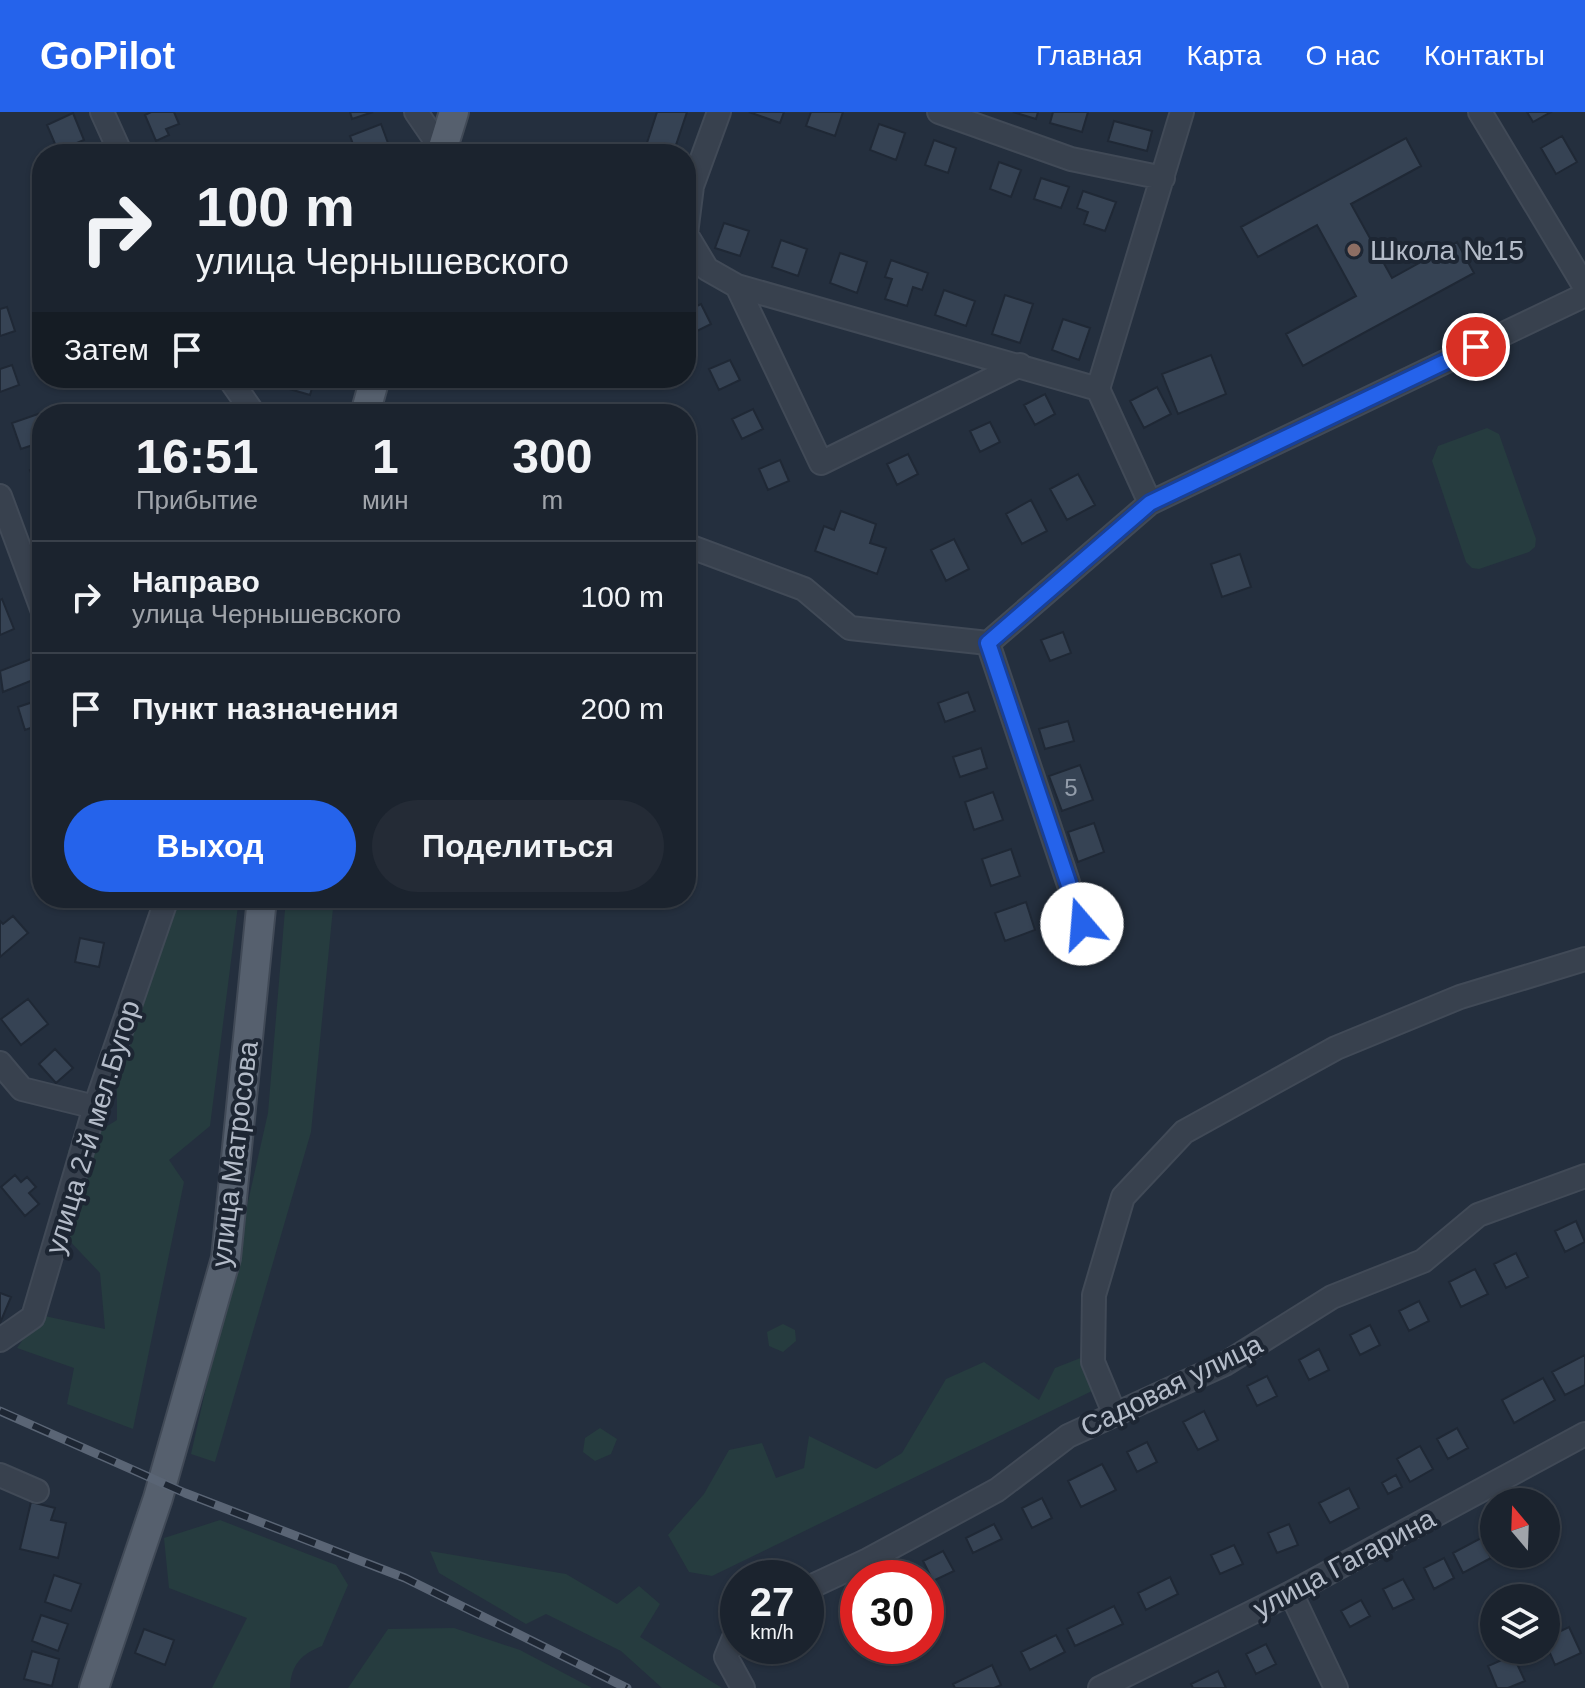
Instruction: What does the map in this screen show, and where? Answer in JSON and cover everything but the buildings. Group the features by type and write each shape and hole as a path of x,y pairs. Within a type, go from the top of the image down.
{"main road":[{"path":"444,144 454,112"},
{"name":"улица Матросова","path":"94,1688 158,1498 226,1258 261,908"}],"street":[{"path":"102,112 116,144"},
{"path":"416,112 437,144"},
{"path":"696,175 719,112"},
{"path":"939,112 1071,159 1163,178"},
{"path":"1150,503 1098,389 1182,112"},
{"path":"1480,112 1585,287"},
{"path":"696,251 707,269 737,286 1098,389"},
{"path":"737,286 821,463 1020,365"},
{"path":"696,549 804,589 850,628 988,643 1150,503 1585,295"},
{"path":"0,496 32,582"},
{"path":"988,643 1082,924"},
{"path":"154,908 159,922"},
{"name":"улица 2-й мел.Бугор","path":"0,1340 33,1317 95,1107 164,908"},
{"path":"1115,1415 1093,1362 1094,1295 1123,1197 1184,1132 1336,1048 1460,997 1585,959"},
{"path":"0,1063 22,1089 95,1107"},
{"name":"Садовая улица","path":"824,1581 997,1490 1068,1436 1225,1364 1332,1297 1423,1261 1478,1215 1585,1176"},
{"name":"улица Гагарина","path":"1100,1688 1291,1593 1585,1434"},
{"path":"0,1475 37,1491"},
{"path":"1291,1593 1336,1688"},
{"path":"730,1664 743,1688"}],"green space":[{"path":"1487,428 1499,434 1536,539 1535,547 1529,552 1479,569 1472,568 1466,562 1432,461 1438,446"},
{"path":"174,908 238,908 210,1126 169,1160 184,1182 133,1429 67,1404 74,1368 17,1348 40,1315 105,1329 100,1273 65,1236 68,1150 117,1120 117,1071"},
{"path":"285,908 333,908 311,1132 215,1462 191,1454 268,1113"},
{"path":"783,1324 795,1330 796,1341 783,1352 769,1346 767,1332"},
{"path":"1083,1357 1092,1391 745,1560 720,1560 720,1572 712,1576 689,1572 668,1535 704,1494 729,1450 762,1443 776,1478 804,1468 809,1436 876,1469 902,1453 946,1379 984,1362 1039,1400 1055,1368"},
{"path":"600,1428 617,1439 611,1454 595,1461 583,1452 585,1438"},
{"path":"220,1520 336,1565 348,1585 322,1646 298,1661 290,1688 212,1688 247,1618 169,1588 164,1538"},
{"path":"430,1551 566,1574 617,1604 639,1586 660,1604 640,1637 722,1688 662,1688 621,1651 546,1614 526,1624 439,1573"},
{"path":"454,1628 520,1650 592,1688 348,1688 388,1629"}],"railway":[{"path":"0,1411 185,1493 405,1578 627,1688"}],"place":[{"name":"Школа №15","path":"1354,250"}],"route":[{"path":"1082,924 988,643 1150,503 1476,347"}]}
